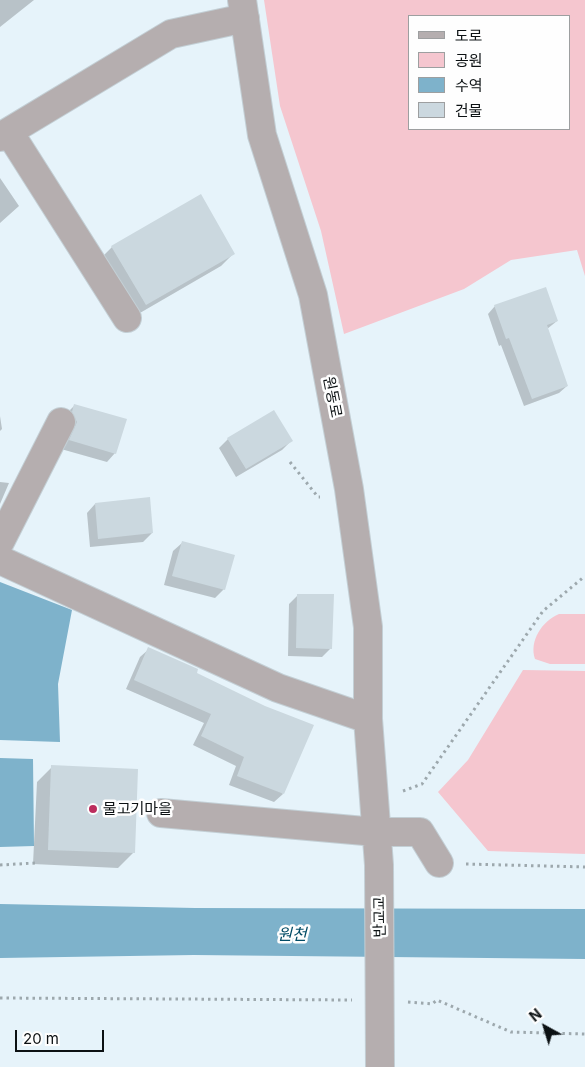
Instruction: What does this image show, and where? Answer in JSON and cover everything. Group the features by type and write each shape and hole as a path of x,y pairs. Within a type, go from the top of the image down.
{"street":[{"path":"128,318 5,135 171,34 243,9"},
{"name":"원동로","path":"243,9 262,134 312,294 349,489 368,627 368,719 376,832"},
{"path":"0,542 61,422"},
{"path":"0,560 278,688 368,719"},
{"path":"161,813 376,832 420,832 439,863"},
{"name":"반교교","path":"376,832 379,865 381,968 379,1000 380,1067"}],"path":[{"path":"374,801 422,784 543,611 580,578 585,576"},
{"path":"0,865 35,863"},
{"path":"439,863 585,867"},
{"path":"0,998 379,1000"},
{"path":"437,1000 510,1032 585,1034"}],"green space":[{"path":"264,0 585,0 585,276 577,250 511,260 464,289 344,334 321,231 280,106"},
{"path":"559,614 585,614 585,664 550,664 535,659 534,645 538,632 547,621"},
{"path":"523,670 585,671 585,854 488,851 438,792 468,760"}],"water":[{"path":"0,582 72,610 58,684 60,742 0,740"},
{"path":"0,758 33,759 34,846 0,847"},
{"name":"원천","path":"0,904 195,908 585,909 585,959 194,955 0,958"}],"building":[{"path":"201,194 235,254 146,305 111,246"},
{"path":"546,287 558,321 547,325 568,386 532,399 509,338 506,339 494,305"},
{"path":"74,404 127,419 116,454 69,440 77,422 72,412"},
{"path":"274,410 293,441 246,469 227,438"},
{"path":"150,497 153,533 98,539 95,503"},
{"path":"182,541 235,555 225,590 172,576"},
{"path":"297,594 334,594 332,649 296,648"},
{"path":"148,647 198,669 197,673 265,706 314,725 284,794 237,776 244,757 201,736 211,714 134,680"},
{"name":"물고기마을","path":"51,765 138,769 135,853 48,850"}],"place":[{"name":"물고기마을","path":"93,809"}]}
